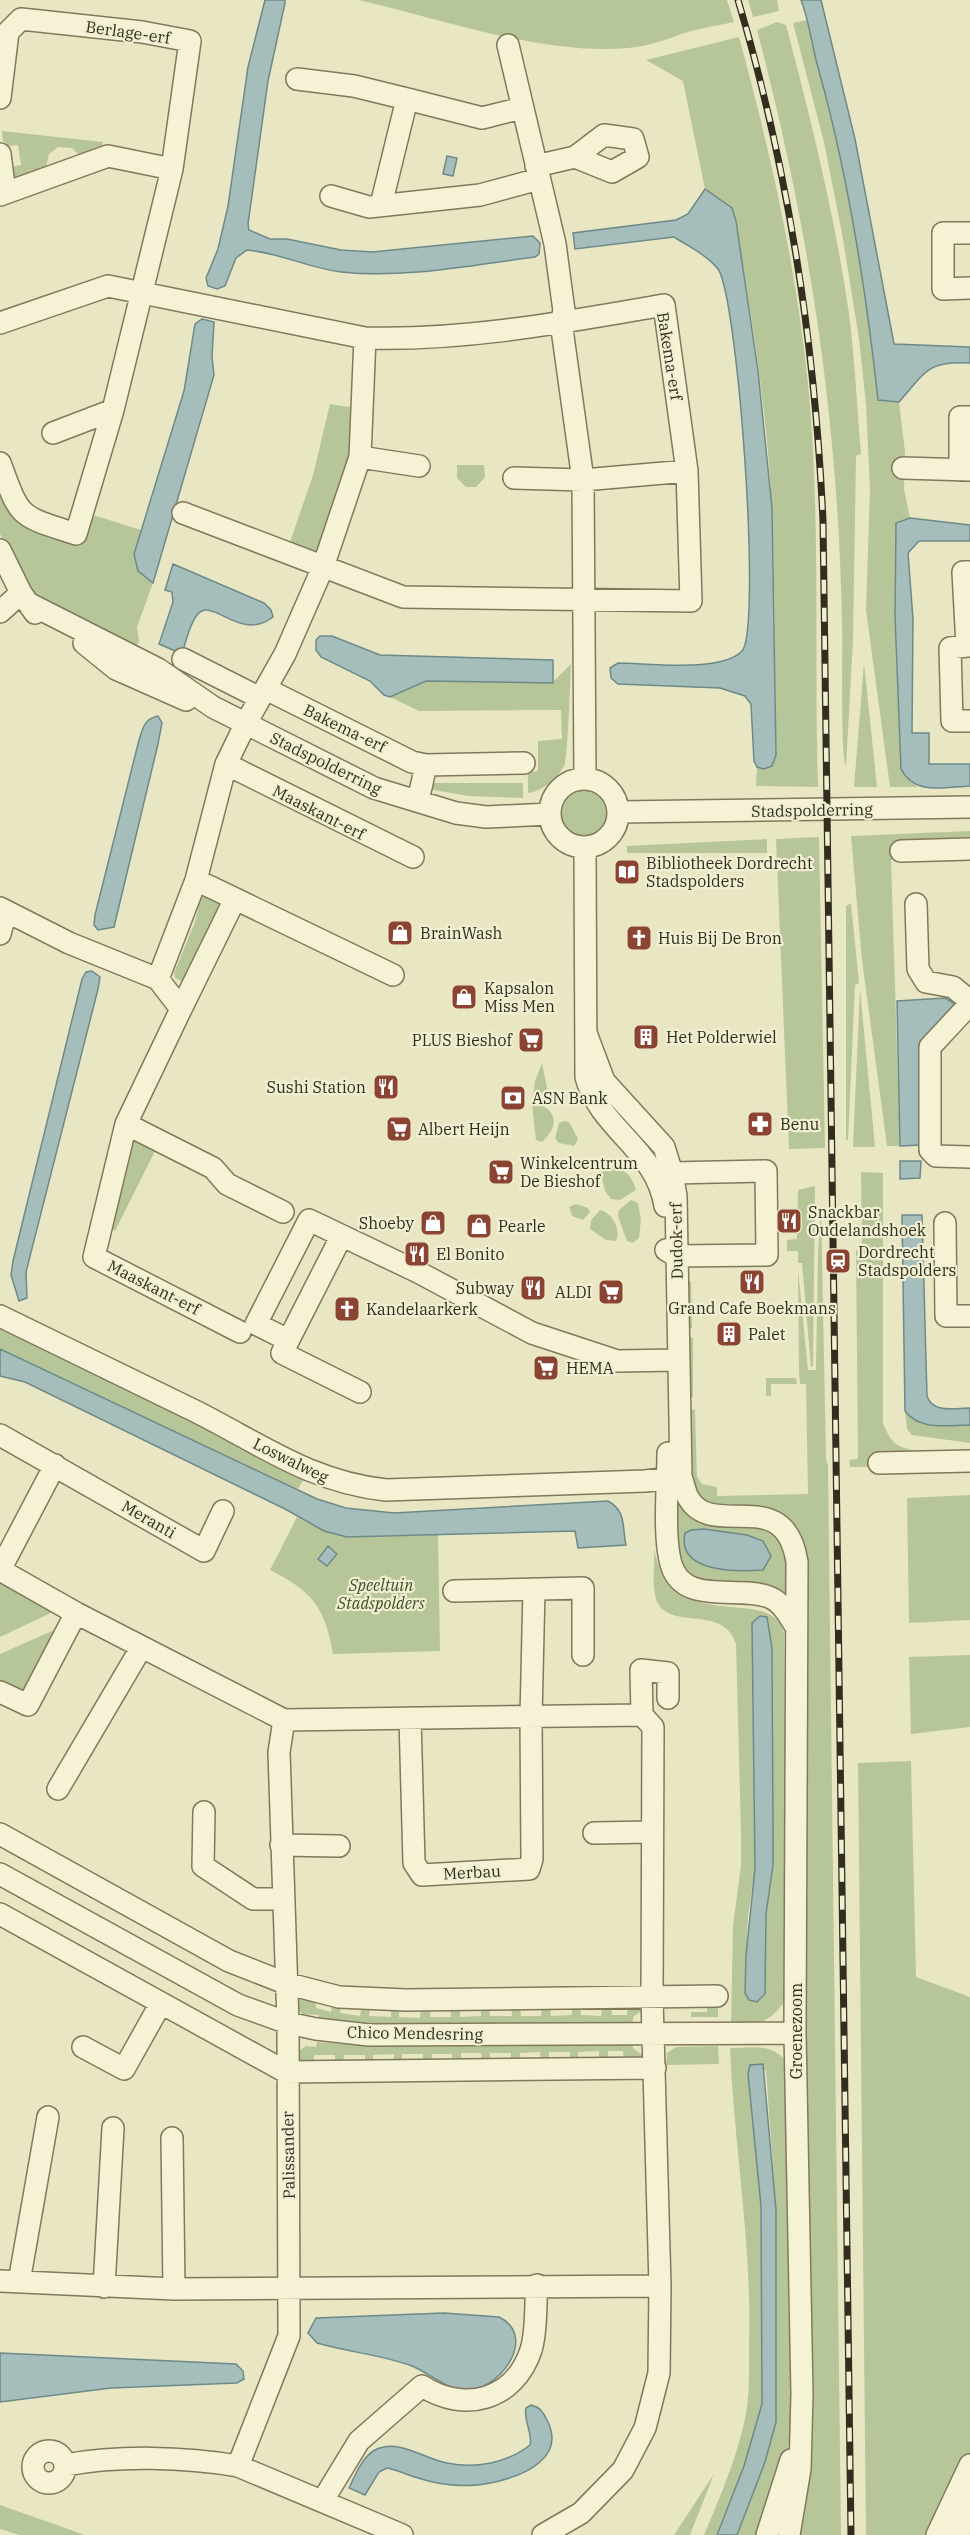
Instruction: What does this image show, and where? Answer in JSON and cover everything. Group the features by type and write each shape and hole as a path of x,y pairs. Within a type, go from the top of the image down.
{"street":[{"name":"Berlage-erf","path":"0,98 4,28 21,19 142,32 190,41 172,169 113,410 75,534 28,518 16,505 0,463"},
{"path":"508,45 555,244 564,311 561,322 583,480 585,778"},
{"path":"297,79 354,86 482,118 522,108"},
{"path":"381,205 407,99"},
{"path":"0,154 3,194 108,156 172,169"},
{"path":"332,196 369,207 480,195 575,157"},
{"path":"970,233 943,233 943,289 970,288"},
{"path":"0,323 108,286 142,291"},
{"name":"Bakema-erf","path":"142,291 242,314 365,338 398,339 561,322 664,305 687,471 691,601 403,597 183,513"},
{"path":"158,979 195,880 226,764 285,654 323,567 360,457 365,338"},
{"path":"53,433 113,410"},
{"path":"903,468 965,470 960,417 970,417"},
{"path":"360,457 419,466"},
{"path":"514,478 583,480 687,471"},
{"name":"Stadspolderring","path":"0,550 24,598 43,623 92,648 116,669 178,698 213,707 374,788 456,813 486,817 550,814"},
{"path":"970,572 963,572 968,646 950,648 960,682 952,721 970,721"},
{"path":"0,612 24,598"},
{"name":"Bakema-erf","path":"183,659 412,762 426,765 524,763"},
{"name":"Maaskant-erf","path":"226,764 413,857"},
{"path":"418,801 426,765"},
{"path":"585,778 598,782 610,790 619,812 616,826 608,838 597,845 585,847 574,846 561,837 552,824 550,814 554,798 560,789 574,780 585,778"},
{"name":"Stadspolderring","path":"619,812 970,807"},
{"name":"Dudok-erf","path":"585,847 586,1033 584,1047 586,1077 590,1092 602,1113 665,1175 676,1196 665,1361 675,1477"},
{"path":"901,851 970,849"},
{"path":"195,880 393,975"},
{"name":"Maaskant-erf","path":"236,899 126,1124 94,1257 240,1332"},
{"path":"916,904 918,969 926,982 953,987 970,1002 930,1047 931,1154 970,1157"},
{"path":"0,934 3,910 69,943 158,979 181,1009"},
{"path":"126,1124 213,1168 226,1184 283,1212"},
{"path":"665,1175 766,1171 767,1255 671,1253"},
{"path":"360,1392 285,1346 256,1324 309,1220 418,1272 532,1333 617,1361 665,1361"},
{"path":"945,1223 946,1316 970,1316"},
{"path":"285,1346 341,1237"},
{"name":"Loswalweg","path":"0,1316 199,1413 316,1475 354,1487 386,1490 675,1477"},
{"name":"Meranti","path":"0,1435 204,1551 223,1511"},
{"path":"879,1463 970,1461"},
{"path":"55,1465 0,1570 141,1648 284,1720 642,1715"},
{"path":"675,1477 668,1553 679,1581 693,1589 769,1597 785,1609 796,1627"},
{"name":"Groenezoom","path":"675,1477 689,1500 710,1514 765,1518 774,1522 790,1536 795,1545 797,1562 795,2033 802,2394 800,2469 789,2535"},
{"path":"454,1591 583,1588 583,1655"},
{"name":"Merbau","path":"410,1718 414,1863 422,1875 529,1869 532,1859 531,1717 534,1589"},
{"path":"0,1692 28,1705 76,1613"},
{"path":"58,1789 141,1648"},
{"path":"543,2535 581,2513 623,2470 645,2428 659,2373 660,2286 652,1998 653,1727 642,1715 641,1671 668,1673 668,1698"},
{"path":"284,1720 279,1752 288,2023"},
{"path":"204,1812 202,1866 253,1899 283,1899"},
{"path":"594,1833 652,1832"},
{"name":"Chico Mendesring","path":"0,1834 229,1961 285,1983 339,1997 406,2000 717,1996"},
{"path":"281,1845 339,1846"},
{"name":"Chico Mendesring","path":"0,1874 238,2005 288,2023 316,2030 369,2035 795,2033"},
{"path":"0,1914 286,2072 655,2068"},
{"path":"83,2047 124,2070 161,2003"},
{"name":"Palissander","path":"238,2466 289,2336 286,2072 288,2023"},
{"path":"48,2117 9,2282 174,2289 660,2286"},
{"path":"104,2287 113,2128"},
{"path":"172,2138 174,2289"},
{"path":"323,2500 359,2440 422,2386 444,2398 468,2401 490,2396 513,2380 525,2364 532,2348 537,2285"},
{"name":"Groenezoom","path":"768,2535 800,2434"},
{"path":"66,2465 152,2459 209,2461 238,2466 402,2535"},
{"path":"959,2535 970,2465"},
{"path":"937,2535 967,2489"}],"green space":[{"path":"359,0 727,0 734,22 690,31 641,46 596,49 563,47 493,34"},
{"path":"748,0 777,0 779,11 753,17"},
{"path":"807,20 851,203 866,288 878,400 899,402 905,452 904,489 910,518 896,524 895,616 901,769 906,778 918,787 890,787 866,610 870,489 866,404 859,339 824,142 793,23"},
{"path":"777,22 786,25 822,168 837,241 853,349 861,454 856,456 853,640 846,766 843,743 839,546 827,397 806,250 792,177 757,30"},
{"path":"739,37 781,208 797,295 808,383 816,534 818,787 756,786 757,767 764,769 776,755 770,472 752,320 732,208 705,189 683,81 646,60"},
{"path":"2,131 103,142 102,151 82,158 72,148 58,147 49,154 46,168 18,181 6,172 10,167 21,165 18,145 8,146 3,141"},
{"path":"330,404 356,408 356,435 319,556 290,542 313,475"},
{"path":"457,465 484,465 485,477 476,487 466,487 457,478"},
{"path":"0,479 50,531 90,514 141,530 135,553 136,565 153,583 137,627 139,642 134,650 39,600 21,575 0,534"},
{"path":"864,663 877,787 854,787"},
{"path":"571,664 568,735 564,766 549,784 528,793 528,772 538,771 538,741 562,739 561,710 419,711 390,697 426,681 552,683"},
{"path":"429,783 523,783 523,798 469,796 427,789"},
{"path":"580,786 590,786 600,790 608,798 612,813 608,828 600,836 590,840 580,840 570,836 562,828 558,818 558,808 562,798 570,790"},
{"path":"970,831 970,841 909,859 891,860 900,1146 887,1146 862,960 851,836"},
{"path":"819,837 825,1148 789,1149 776,839"},
{"path":"767,839 767,853 627,853 627,846"},
{"path":"202,893 226,902 188,984 175,978 174,973 195,922"},
{"path":"851,903 859,983 855,985 848,1140 846,1140 846,906"},
{"path":"860,989 875,1147 853,1147"},
{"path":"542,1063 549,1098 544,1101 533,1098 535,1081"},
{"path":"537,1103 549,1110 554,1120 551,1131 542,1142 536,1140 532,1105"},
{"path":"569,1122 578,1139 574,1146 559,1143 555,1138 559,1123"},
{"path":"129,1135 158,1145 115,1231 106,1226"},
{"path":"607,1165 626,1173 632,1179 636,1190 620,1200 611,1199 605,1191 601,1174"},
{"path":"861,1172 883,1173 883,1423 893,1441 907,1449 921,1452 877,1467 850,1467 849,1460 858,1459 856,1250 862,1250"},
{"path":"815,1186 813,1366 811,1367 802,1263 798,1263 798,1251 787,1251 787,1240 797,1239 798,1190"},
{"path":"631,1200 638,1203 641,1219 639,1238 633,1243 627,1241 618,1216 619,1210"},
{"path":"576,1204 588,1208 590,1212 583,1220 572,1216 569,1207"},
{"path":"821,1207 826,1459 828,1465 841,2535 795,2535 806,2086 799,1543 709,1505 700,1496 690,1473 686,1408 695,1410 697,1477 702,1484 717,1487 717,1496 808,1494 806,1384 800,1384 799,1373 798,1269 808,1370 816,1370"},
{"path":"600,1210 615,1222 616,1241 606,1240 590,1229 591,1220"},
{"path":"691,1281 692,1328 683,1331 681,1282"},
{"path":"0,1329 307,1474 298,1489 0,1349"},
{"path":"682,1335 693,1338 693,1397 687,1397"},
{"path":"766,1378 796,1378 797,1384 771,1384 771,1396 766,1396"},
{"path":"905,1411 918,1422 935,1426 970,1425 970,1443 912,1435 907,1429"},
{"path":"970,1495 970,1620 909,1623 907,1498"},
{"path":"674,1500 766,1526 789,1551 792,1608 694,1578 678,1561","holes":["704,1529 747,1535 771,1556 763,1570 732,1571"]},
{"name":"Speeltuin Stadspolders","path":"297,1517 324,1531 347,1537 438,1535 440,1651 333,1654 326,1624 314,1602 296,1585 270,1570"},
{"path":"654,1549 664,1577 680,1593 700,1602 761,1611 776,1618 784,1633 788,1997 770,2017 750,2025 731,2026 733,1925 741,1866 736,1644 729,1631 719,1624 681,1617 660,1607 654,1590","holes":["752,1624 769,1627 772,1648 773,1865 766,1914 765,1994 745,1993 748,1917 755,1868"]},
{"path":"0,1581 53,1612 0,1637"},
{"path":"61,1627 28,1693 6,1687 7,1681 4,1686 0,1684 0,1654"},
{"path":"970,1655 970,1727 911,1734 909,1657"},
{"path":"911,1761 916,1977 970,1997 970,2456 931,2535 866,2535 858,1763"},
{"path":"294,1992 316,1997 316,2008 331,2012 333,2000 341,2001 340,2013 360,2016 362,2003 370,2005 369,2016 391,2017 391,2005 399,2005 399,2017 420,2018 421,2005 431,2006 430,2017 451,2017 450,2004 460,2004 460,2017 481,2016 481,2004 489,2003 490,2016 512,2016 511,2004 520,2004 521,2016 541,2016 542,2003 550,2004 551,2016 572,2015 572,2003 580,2002 581,2015 601,2016 603,2002 611,2003 612,2015 627,2015 628,2003 642,2001 643,2010 633,2017 633,2022 613,2025 383,2028 317,2020 319,2015 302,2014 295,2003"},
{"path":"707,2000 718,2000 718,2017 691,2017 691,2012 707,2012"},
{"path":"617,2040 633,2044 633,2048 645,2057 644,2062 624,2062 623,2051 608,2051 608,2063 599,2063 599,2051 578,2052 578,2063 570,2063 570,2052 549,2052 549,2064 541,2064 540,2052 520,2053 519,2064 511,2064 511,2053 490,2053 490,2065 482,2065 481,2053 461,2053 461,2065 453,2065 452,2054 432,2054 431,2065 423,2065 423,2054 402,2054 402,2066 394,2066 394,2054 373,2055 373,2067 365,2066 365,2055 344,2055 343,2066 335,2066 335,2055 314,2055 314,2067 297,2068 297,2052 306,2046 316,2047 317,2042 342,2044"},
{"path":"718,2046 719,2064 666,2065 667,2053 676,2047"},
{"path":"730,2048 769,2049 789,2064 788,2304 792,2398 789,2441 780,2482 763,2535 737,2535 765,2462 776,2421 776,2210 766,2070 748,2074 761,2206 762,2404 744,2466 717,2535 704,2535 737,2449 747,2410 748,2268"},
{"path":"714,2474 690,2535 674,2535"},
{"path":"0,2505 85,2535 20,2535 0,2529"}],"water":[{"path":"265,0 285,0 285,3 268,81 249,230 270,239 287,239 341,250 372,252 533,236 540,243 539,254 535,257 438,270 365,274 329,270 271,254 247,250 236,258 225,286 217,289 208,286 206,278 218,249 228,206 248,67"},
{"path":"801,0 821,0 855,139 894,344 970,347 970,363 935,366 922,376 899,402 878,400 868,317 848,193"},
{"path":"447,156 457,158 453,176 443,174"},
{"path":"705,189 732,208 736,221 758,371 772,508 776,755 772,766 764,769 757,767 754,761 751,704 745,696 720,688 618,684 611,678 610,668 618,663 683,665 718,662 732,658 742,651 748,629 750,586 740,396 726,293 718,269 703,255 674,237 575,249 573,233 676,220 688,214"},
{"path":"202,319 214,322 212,357 214,375 153,583 138,571 134,554 184,391 195,324"},
{"path":"910,518 970,525 970,541 919,541 908,553 913,619 912,733 929,733 929,764 970,764 970,786 922,787 907,778 901,769 895,616 896,523"},
{"path":"173,564 264,603 271,610 273,617 261,624 249,625 203,610 192,623 182,654 159,644 173,602 172,592 165,590"},
{"path":"320,636 332,636 380,655 553,660 553,683 426,681 390,697 384,695 370,681 321,657 316,650 316,640"},
{"path":"158,716 162,723 158,744 114,927 98,930 94,925 95,915 139,740 147,722"},
{"path":"92,971 100,977 98,989 26,1272 27,1298 19,1301 11,1275 13,1261 82,979 86,972"},
{"path":"945,998 957,1005 920,1041 921,1145 900,1146 897,1001"},
{"path":"900,1161 921,1161 920,1178 900,1179"},
{"path":"902,1215 922,1215 927,1396 930,1402 939,1408 970,1408 970,1425 934,1426 918,1422 905,1411"},
{"path":"0,1349 317,1499 346,1508 394,1513 608,1501 621,1515 626,1545 578,1548 575,1531 347,1537 324,1531 287,1510 25,1382 0,1376"},
{"path":"704,1529 747,1535 763,1541 771,1556 763,1570 725,1570 699,1563 690,1556 685,1546 685,1533"},
{"path":"328,1546 337,1554 327,1566 318,1559"},
{"path":"760,1616 767,1617 772,1648 773,1865 766,1914 765,1994 757,2002 749,2000 745,1993 746,1956 755,1868 752,1623"},
{"path":"763,2064 776,2210 776,2422 765,2462 737,2535 717,2535 744,2466 762,2404 761,2206 748,2074 750,2065"},
{"path":"444,2313 499,2317 511,2326 515,2338 515,2350 509,2363 488,2384 475,2389 462,2390 442,2383 401,2362 317,2343 308,2333 316,2318"},
{"path":"0,2353 236,2364 243,2371 244,2379 237,2383 111,2388 0,2402"},
{"path":"531,2405 543,2412 546,2417 551,2433 551,2444 547,2454 540,2462 519,2475 486,2484 456,2485 427,2481 387,2468 379,2472 365,2495 349,2488 366,2457 384,2447 393,2446 411,2450 438,2461 458,2465 480,2465 511,2456 530,2445 525,2413 526,2408"}],"railway":[{"path":"738,0 772,129 797,258 814,389 823,521 851,2535"}],"place":[{"name":"Bibliotheek Dordrecht Stadspolders","path":"627,872"},
{"name":"BrainWash","path":"400,933"},
{"name":"Huis Bij De Bron","path":"639,938"},
{"name":"Kapsalon Miss Men","path":"464,997"},
{"name":"Het Polderwiel","path":"646,1037"},
{"name":"PLUS Bieshof","path":"531,1040"},
{"name":"Sushi Station","path":"386,1087"},
{"name":"ASN Bank","path":"513,1098"},
{"name":"Benu","path":"760,1124"},
{"name":"Albert Heijn","path":"399,1129"},
{"name":"Winkelcentrum De Bieshof","path":"501,1172"},
{"name":"Snackbar Oudelandshoek","path":"789,1221"},
{"name":"Shoeby","path":"433,1223"},
{"name":"Pearle","path":"479,1226"},
{"name":"El Bonito","path":"417,1254"},
{"name":"Dordrecht Stadspolders","path":"838,1261"},
{"name":"Grand Cafe Boekmans","path":"752,1282"},
{"name":"Subway","path":"533,1288"},
{"name":"ALDI","path":"611,1292"},
{"name":"Kandelaarkerk","path":"347,1309"},
{"name":"Palet","path":"729,1334"},
{"name":"HEMA","path":"546,1368"}]}
